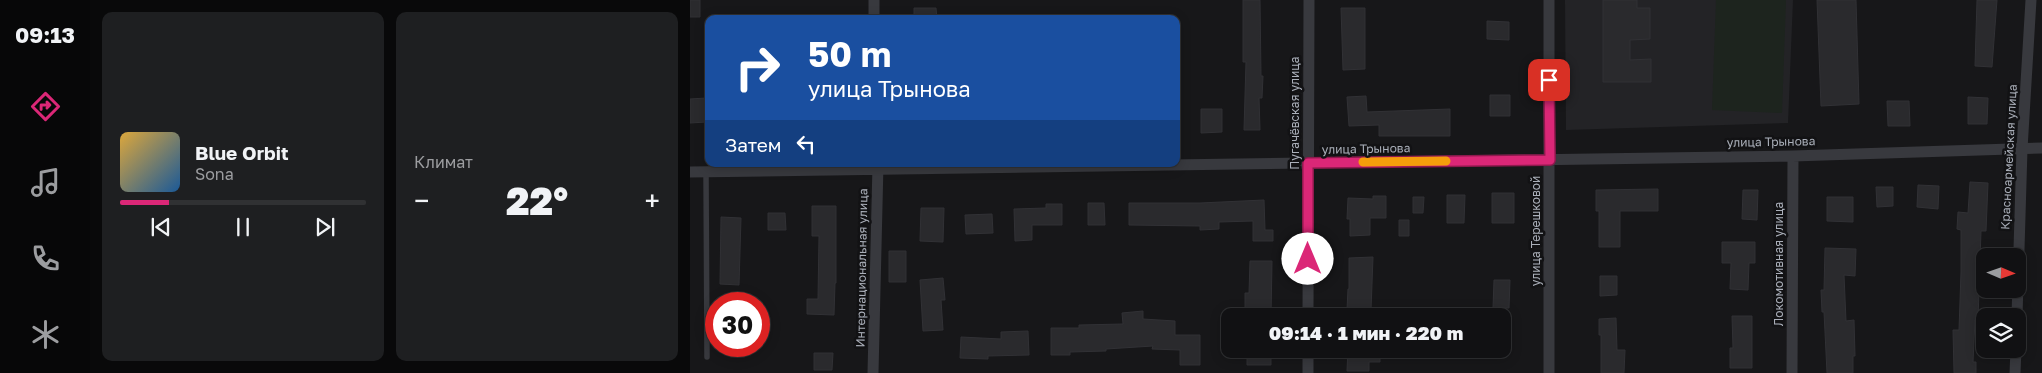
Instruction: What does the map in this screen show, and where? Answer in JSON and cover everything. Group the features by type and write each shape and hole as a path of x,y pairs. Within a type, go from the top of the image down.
{"street":[{"path":"874,0 874,15"},
{"name":"Пугачёвская улица","path":"1308,308 1309,0"},
{"name":"улица Терешковой","path":"1549,0 1549,373"},
{"name":"Красноармейская улица","path":"2017,308 2022,149 2031,0"},
{"name":"улица Трынова","path":"1180,164 1793,156 2042,148"},
{"name":"Локомотивная улица","path":"1792,373 1793,156"},
{"name":"улица Трынова","path":"690,172 878,167"},
{"name":"Интернациональная улица","path":"873,373 878,167"},
{"path":"1308,358 1308,373"},
{"path":"2015,373 2016,358"}],"lane":[{"path":"706,172 707,292"}],"shaded area":[{"path":"1565,0 1793,0 1788,123 1566,130"},
{"path":"1716,0 1786,0 1782,113 1712,110"}],"building":[{"path":"690,0 700,0 700,17 690,17"},
{"path":"1243,0 1260,0 1261,76 1263,76 1262,98 1259,98 1260,130 1244,130 1246,62 1243,62"},
{"path":"1603,0 1637,0 1637,8 1650,8 1650,39 1630,40 1630,60 1651,59 1651,82 1603,82"},
{"path":"1817,0 1856,0 1859,104 1821,106"},
{"path":"1977,0 1997,0 1992,67 1975,66"},
{"path":"914,8 936,8 937,15 914,15"},
{"path":"1341,8 1365,8 1365,69 1343,70"},
{"path":"1487,21 1509,22 1509,40 1487,39"},
{"path":"1490,95 1510,95 1510,116 1490,116"},
{"path":"1366,96 1367,112 1450,109 1450,136 1379,136 1379,125 1349,126 1347,97"},
{"path":"1968,97 1988,98 1987,124 1968,124"},
{"path":"705,98 705,122 690,123 690,99"},
{"path":"1887,101 1909,101 1910,126 1888,126"},
{"path":"1201,109 1222,109 1222,132 1201,133"},
{"path":"1970,182 1988,183 1986,231 1981,231 1980,248 1976,248 1976,298 1979,298 1978,308 1976,308 1973,362 1976,362 1976,373 1954,373 1953,330 1959,330 1961,272 1961,230 1957,229 1958,212 1968,213"},
{"path":"1918,185 1939,186 1938,209 1917,207"},
{"path":"1876,187 1893,187 1893,206 1877,207"},
{"path":"1658,189 1658,211 1620,211 1620,247 1599,247 1599,211 1596,211 1596,190"},
{"path":"1743,190 1758,190 1757,220 1742,219"},
{"path":"1492,193 1514,193 1514,223 1492,223"},
{"path":"1447,195 1465,195 1464,223 1447,223"},
{"path":"1373,196 1386,196 1386,218 1370,218 1370,235 1350,236 1350,219 1347,219 1348,198 1373,199"},
{"path":"1413,197 1424,197 1423,213 1413,213"},
{"path":"1827,197 1853,197 1853,222 1827,221"},
{"path":"1264,200 1265,230 1273,230 1273,241 1253,241 1253,221 1219,222 1219,229 1200,230 1200,226 1129,225 1129,203 1200,203"},
{"path":"1088,203 1104,203 1105,225 1088,225"},
{"path":"1046,204 1062,204 1062,225 1032,225 1032,240 1015,241 1014,209 1046,208"},
{"path":"812,206 836,206 834,315 807,314 807,299 818,299 819,236 812,236"},
{"path":"921,208 944,208 943,242 920,241"},
{"path":"768,213 785,213 786,230 768,230"},
{"path":"992,214 993,233 966,234 965,215"},
{"path":"721,217 741,218 739,285 720,284"},
{"path":"1399,220 1409,220 1409,236 1399,236"},
{"path":"1722,242 1755,242 1755,263 1749,263 1748,290 1730,289 1731,263 1722,263"},
{"path":"1825,248 1856,249 1855,276 1844,275 1846,321 1854,320 1855,356 1853,356 1853,373 1827,373 1821,290 1824,290"},
{"path":"889,251 906,251 906,282 889,282"},
{"path":"1373,257 1371,308 1347,308 1349,258"},
{"path":"1250,261 1272,261 1271,308 1245,308 1245,293 1249,293"},
{"path":"1600,276 1617,276 1617,295 1600,296"},
{"path":"943,278 945,300 941,300 943,330 923,331 920,280"},
{"path":"1494,280 1510,280 1509,308 1493,308"},
{"path":"1143,311 1143,319 1175,321 1175,335 1200,335 1200,365 1180,365 1180,350 1152,349 1153,346 1106,349 1106,351 1070,352 1070,355 1051,355 1051,328 1079,328 1079,325 1123,324 1122,313"},
{"path":"1732,316 1752,316 1752,368 1730,368 1730,348 1733,348"},
{"path":"1616,318 1617,350 1625,350 1624,373 1601,373 1599,319"},
{"path":"1028,331 1029,355 988,356 988,359 960,358 961,337 1001,339 1001,332"},
{"path":"814,353 833,353 832,370 814,370"},
{"path":"1247,358 1271,358 1271,365 1247,365"},
{"path":"1348,358 1380,358 1380,362 1369,362 1369,371 1347,371"}],"slow traffic":[{"path":"1363,162 1446,161"}],"route":[{"path":"1308,259 1308,163 1550,160 1549,80"}]}
